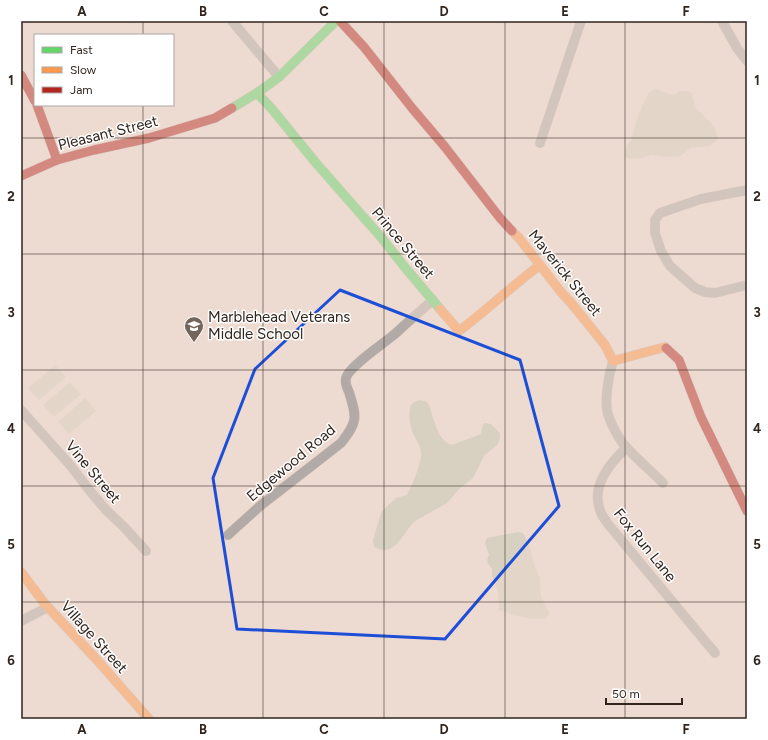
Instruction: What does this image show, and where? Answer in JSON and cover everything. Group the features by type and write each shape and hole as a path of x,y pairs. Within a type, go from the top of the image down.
{"street":[{"path":"232,21 279,77"},
{"name":"Pleasant Street","path":"21,176 57,160 149,138 215,118 257,93 279,77 336,21"},
{"name":"Maverick Street","path":"340,21 364,47 412,108 445,146 500,218 519,238 561,292 605,344 613,361"},
{"path":"540,143 581,21"},
{"path":"722,21 737,48 747,61"},
{"path":"21,75 34,99"},
{"name":"Prince Street","path":"257,93 380,236 459,331 481,314 524,276 540,265"},
{"path":"37,106 57,160"},
{"path":"747,190 701,199 660,213 655,220 655,233 661,251 670,266 695,288 705,292 715,293 747,285"},
{"name":"Edgewood Road","path":"228,535 260,506 341,443 353,425 355,417 354,407 346,387 346,378 349,372 433,300"},
{"path":"663,482 626,448 616,433 610,421 607,410 607,394 613,361 665,347 679,360 701,418 747,511"},
{"name":"Vine Street","path":"21,410 70,465 106,510 146,551"},
{"name":"Fox Run Lane","path":"626,448 613,460 599,485 598,497 600,510 608,524 715,653"},
{"name":"Village Street","path":"21,572 48,607 137,706 144,718"},
{"path":"21,621 48,607"}],"highlighted area":[{"path":"340,290 520,360 559,506 445,639 237,629 213,478 255,369"}],"shaded area":[{"path":"656,89 674,95 680,91 688,91 693,94 692,96 696,108 714,126 718,138 716,141 710,146 691,148 680,156 666,157 652,155 630,159 625,157 625,150 631,141 638,116 649,92"},
{"path":"55,365 66,377 39,400 28,388"},
{"path":"70,382 81,394 54,417 43,405"},
{"path":"85,398 96,411 69,434 58,422"},
{"path":"419,400 425,401 430,407 436,427 447,443 452,445 481,434 484,423 491,424 500,433 500,438 498,444 484,456 473,478 459,489 447,503 415,521 398,543 393,547 388,550 381,550 374,547 373,540 382,511 396,498 407,495 420,462 421,450 410,422 411,405"},
{"path":"518,532 523,533 529,544 533,561 540,578 541,597 550,613 546,618 528,618 499,610 498,592 492,575 492,568 488,562 489,555 485,543 487,538"}],"traffic: fast":[{"path":"232,108 257,93 279,77 336,21"},
{"path":"257,93 380,236 440,309"}],"traffic: slow":[{"path":"512,231 605,345 613,361 665,347 666,348"},
{"path":"440,309 459,331 540,265"},
{"path":"21,572 45,604 149,719"}],"traffic: jam":[{"path":"340,21 364,47 500,218 512,231"},
{"path":"21,75 34,99"},
{"path":"37,106 57,160"},
{"path":"21,176 57,160 149,138 215,118 232,108"},
{"path":"666,348 679,360 701,417 747,511"}],"place":[{"name":"Marblehead Veterans Middle School","path":"194,343"}]}
